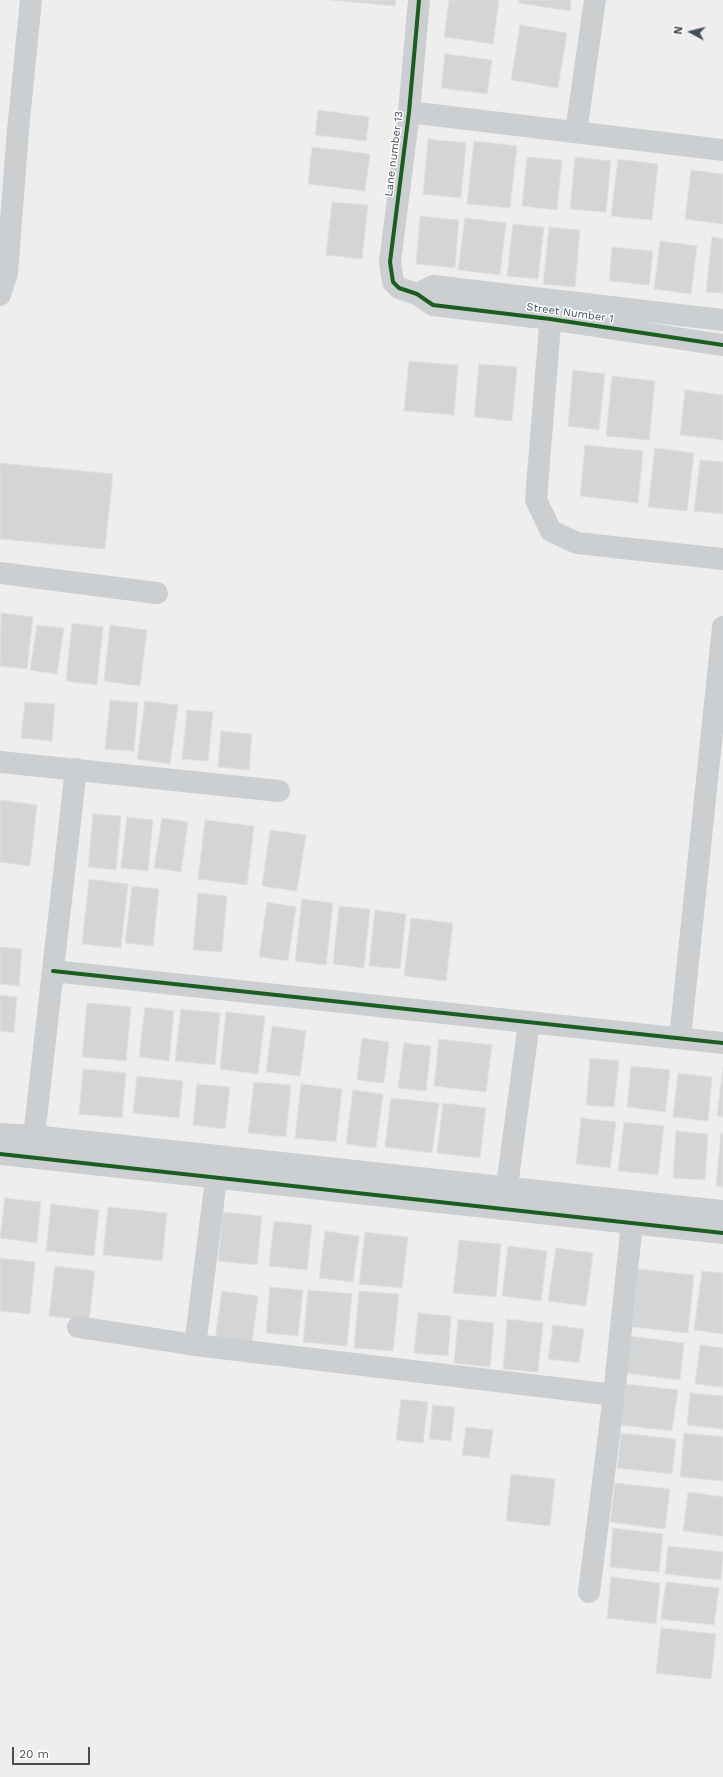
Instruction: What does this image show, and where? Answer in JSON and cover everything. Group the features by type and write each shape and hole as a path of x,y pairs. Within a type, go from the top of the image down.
{"street":[{"path":"0,295 6,273 9,129 31,0"},
{"name":"Lane number 13","path":"417,294 399,288 393,282 390,262 409,112 419,0"},
{"path":"576,132 595,0"},
{"path":"409,112 723,150"},
{"name":"Street Number 1","path":"417,294 433,306 551,309 723,320"},
{"path":"551,309 536,500 551,531 577,543 723,559"},
{"name":"Street Number 1","path":"551,309 723,345"},
{"path":"0,574 157,592"},
{"path":"680,1038 723,627"},
{"path":"0,762 279,791"},
{"path":"34,1136 76,769"},
{"path":"53,971 723,1043"},
{"path":"505,1198 529,1022"},
{"path":"0,1134 34,1136 217,1166 505,1198 723,1211"},
{"path":"0,1154 217,1166"},
{"path":"194,1345 217,1166"},
{"path":"505,1198 632,1223 723,1233"},
{"path":"589,1592 614,1395 632,1223"},
{"path":"78,1327 194,1345 614,1395"}],"building":[{"path":"331,0 396,0 395,6"},
{"path":"449,0 499,0 493,44 444,37"},
{"path":"519,0 571,0 570,11 518,3"},
{"path":"520,25 567,33 558,88 511,80"},
{"path":"445,54 492,60 487,94 441,88"},
{"path":"318,110 369,117 366,141 315,135"},
{"path":"428,139 466,143 461,198 423,194"},
{"path":"474,141 517,146 510,208 467,204"},
{"path":"312,147 370,154 365,191 308,184"},
{"path":"527,157 562,160 557,210 522,206"},
{"path":"575,157 611,161 606,212 570,209"},
{"path":"618,159 658,164 652,220 611,216"},
{"path":"691,170 723,174 723,224 685,219"},
{"path":"332,202 368,205 362,259 326,255"},
{"path":"420,216 459,220 455,268 416,264"},
{"path":"465,218 506,223 500,275 458,270"},
{"path":"513,224 544,227 538,279 507,276"},
{"path":"549,227 580,230 575,287 543,284"},
{"path":"712,237 723,239 723,293 706,292"},
{"path":"660,241 697,246 691,294 654,289"},
{"path":"612,247 653,251 649,285 609,281"},
{"path":"409,361 458,365 454,415 404,411"},
{"path":"479,364 517,367 512,421 474,417"},
{"path":"573,370 605,374 599,430 568,426"},
{"path":"612,376 655,381 649,440 606,436"},
{"path":"685,390 723,395 723,440 680,435"},
{"path":"585,445 643,451 638,503 580,496"},
{"path":"655,448 694,453 687,511 648,507"},
{"path":"700,460 723,462 723,514 694,511"},
{"path":"0,463 113,474 105,549 0,539"},
{"path":"1,613 33,617 27,669 0,666"},
{"path":"72,623 103,627 97,685 66,681"},
{"path":"37,625 64,628 57,674 30,670"},
{"path":"110,625 147,630 140,686 104,681"},
{"path":"110,700 138,703 134,751 105,749"},
{"path":"145,701 178,705 170,764 137,759"},
{"path":"25,702 55,704 52,741 21,738"},
{"path":"187,710 213,712 208,761 182,759"},
{"path":"221,731 252,734 249,770 218,767"},
{"path":"0,800 37,805 30,866 0,862"},
{"path":"93,814 121,816 116,870 88,867"},
{"path":"127,817 153,820 148,871 121,868"},
{"path":"162,818 188,822 181,872 154,868"},
{"path":"205,820 254,826 247,885 198,879"},
{"path":"270,830 306,835 297,891 262,886"},
{"path":"89,879 128,884 121,948 82,944"},
{"path":"132,886 159,889 153,946 125,943"},
{"path":"198,893 227,896 222,952 193,950"},
{"path":"302,899 333,903 326,965 295,961"},
{"path":"267,902 296,907 288,961 259,957"},
{"path":"339,906 370,909 364,968 333,964"},
{"path":"375,910 406,914 400,969 369,966"},
{"path":"411,918 453,923 446,981 404,976"},
{"path":"0,947 22,949 19,986 0,984"},
{"path":"0,995 17,997 14,1033 0,1031"},
{"path":"87,1003 131,1007 126,1061 82,1057"},
{"path":"145,1007 174,1011 169,1061 139,1057"},
{"path":"181,1009 220,1013 215,1065 175,1061"},
{"path":"226,1012 265,1016 258,1074 220,1069"},
{"path":"272,1026 306,1031 300,1076 266,1072"},
{"path":"362,1038 389,1042 384,1083 357,1080"},
{"path":"439,1039 492,1045 486,1092 434,1086"},
{"path":"404,1043 431,1046 426,1091 398,1088"},
{"path":"590,1058 619,1061 614,1107 586,1105"},
{"path":"631,1066 670,1070 665,1112 627,1107"},
{"path":"723,1067 723,1117 717,1116"},
{"path":"83,1069 126,1073 122,1118 79,1114"},
{"path":"678,1073 712,1077 708,1121 673,1117"},
{"path":"137,1076 183,1081 179,1118 133,1113"},
{"path":"254,1082 291,1085 286,1137 248,1133"},
{"path":"197,1084 230,1087 225,1129 193,1125"},
{"path":"301,1084 342,1089 336,1142 295,1138"},
{"path":"353,1090 383,1094 376,1148 346,1144"},
{"path":"391,1098 439,1103 432,1153 385,1147"},
{"path":"443,1103 486,1108 480,1158 437,1153"},
{"path":"581,1118 616,1122 610,1168 576,1164"},
{"path":"624,1122 664,1126 658,1175 618,1171"},
{"path":"676,1131 708,1134 705,1180 673,1178"},
{"path":"721,1133 723,1134 723,1187 716,1186"},
{"path":"5,1198 41,1202 37,1243 0,1238"},
{"path":"51,1204 99,1210 94,1256 46,1251"},
{"path":"108,1207 167,1213 162,1261 103,1255"},
{"path":"223,1212 262,1216 257,1265 218,1261"},
{"path":"274,1221 312,1225 307,1270 269,1266"},
{"path":"325,1231 359,1236 353,1282 319,1278"},
{"path":"365,1232 408,1237 402,1288 359,1284"},
{"path":"459,1240 501,1244 496,1297 453,1293"},
{"path":"508,1246 547,1251 541,1301 502,1296"},
{"path":"556,1248 593,1253 586,1306 548,1301"},
{"path":"0,1258 35,1262 30,1314 0,1311"},
{"path":"55,1266 95,1271 89,1321 49,1316"},
{"path":"638,1269 694,1275 688,1333 632,1327"},
{"path":"702,1271 723,1273 723,1334 694,1330"},
{"path":"270,1287 303,1290 298,1336 266,1333"},
{"path":"308,1290 352,1294 347,1346 303,1342"},
{"path":"222,1291 258,1296 252,1343 215,1338"},
{"path":"359,1291 399,1294 393,1351 354,1348"},
{"path":"418,1313 451,1316 448,1356 414,1353"},
{"path":"458,1319 494,1323 490,1367 454,1363"},
{"path":"507,1319 543,1323 538,1372 503,1369"},
{"path":"553,1325 584,1329 579,1363 548,1359"},
{"path":"628,1336 684,1343 680,1380 624,1373"},
{"path":"700,1345 723,1348 723,1387 695,1384"},
{"path":"626,1384 678,1390 672,1431 621,1425"},
{"path":"690,1393 723,1396 723,1429 687,1425"},
{"path":"401,1399 428,1402 423,1443 396,1440"},
{"path":"433,1405 455,1407 451,1441 429,1439"},
{"path":"466,1427 493,1430 489,1458 462,1455"},
{"path":"621,1433 676,1439 672,1474 617,1468"},
{"path":"684,1433 723,1437 723,1481 680,1477"},
{"path":"511,1474 555,1479 550,1526 506,1521"},
{"path":"615,1483 670,1489 665,1529 610,1522"},
{"path":"688,1492 723,1497 723,1536 683,1531"},
{"path":"613,1528 663,1534 659,1572 610,1567"},
{"path":"668,1546 723,1552 721,1580 665,1574"},
{"path":"611,1577 660,1583 656,1624 607,1618"},
{"path":"666,1582 719,1588 714,1625 661,1619"},
{"path":"661,1628 716,1634 711,1679 656,1673"}],"cycle path":[{"path":"419,0 409,112 390,262 393,282 399,288 417,294 433,305 550,319 723,345"},
{"path":"53,971 723,1043"},
{"path":"0,1154 723,1233"}]}
